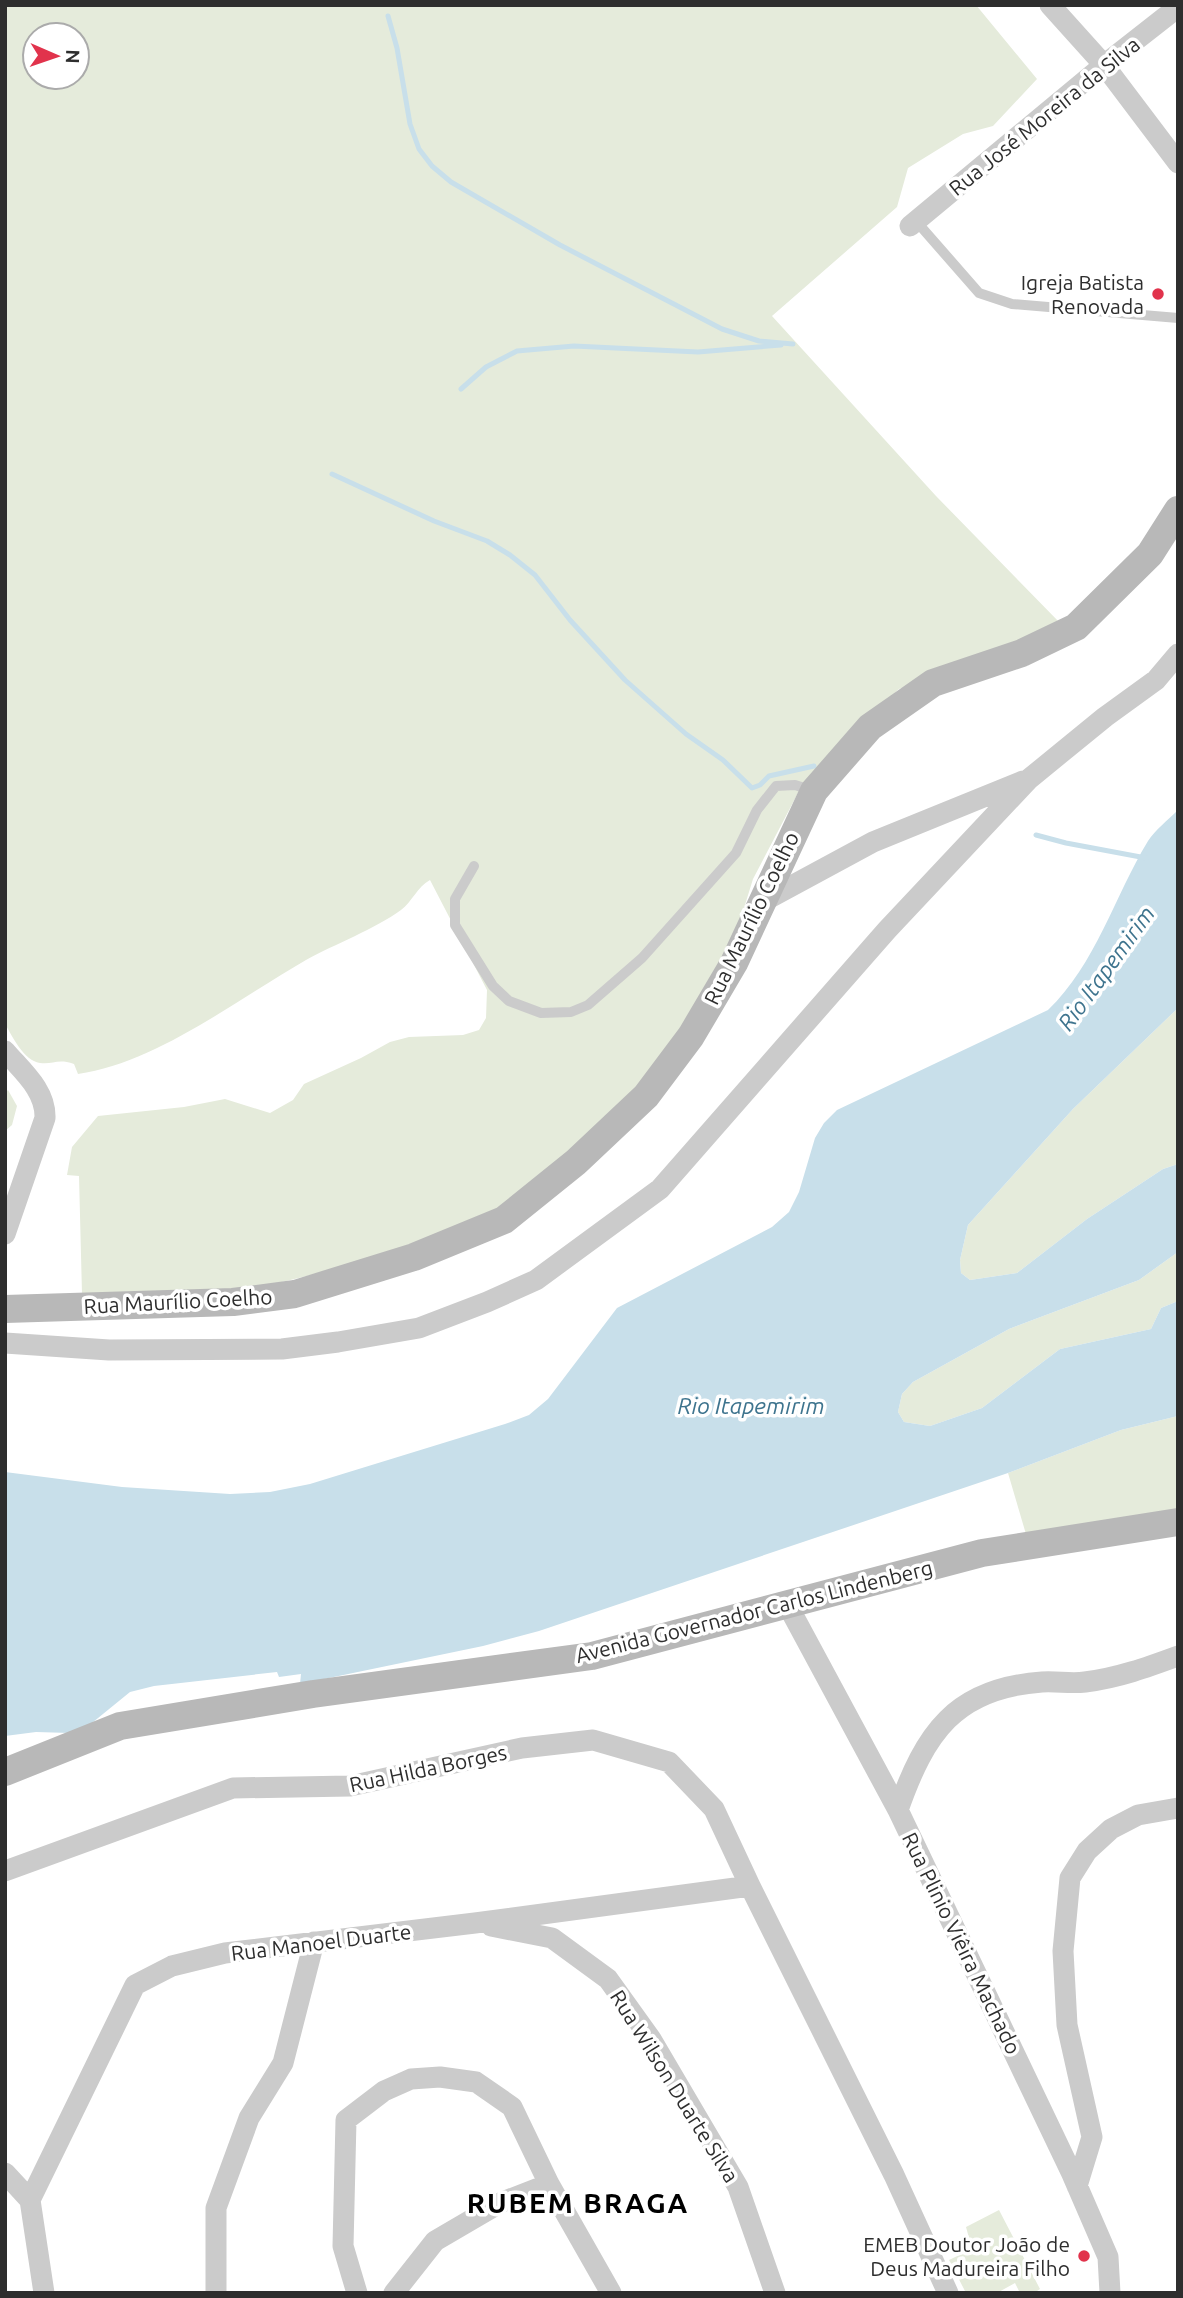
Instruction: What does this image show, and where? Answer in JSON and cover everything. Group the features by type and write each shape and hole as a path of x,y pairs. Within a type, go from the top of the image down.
{"main road":[{"name":"Rua Maurílio Coelho","path":"5,1309 233,1302 295,1294 414,1257 504,1220 576,1162 646,1096 691,1036 734,964 814,791 870,727 933,683 1022,653 1076,627 1150,554 1178,510"},
{"name":"Avenida Governador Carlos Lindenberg","path":"5,1772 120,1726 313,1694 592,1656 982,1553 1178,1522"}],"street":[{"path":"1049,5 1104,65 1178,163"},
{"name":"Rua José Moreira da Silva","path":"913,223 1178,7"},
{"path":"5,1343 110,1350 282,1349 419,1328 536,1280 660,1189 887,930 1029,779 1105,717 1156,680 1178,654"},
{"path":"762,902 873,842 1029,779"},
{"path":"5,1051 41,1093 46,1104 46,1118 5,1234"},
{"name":"Rua Plinio Viêira Machado","path":"787,1604 898,1810 1077,2186 1108,2257 1110,2293"},
{"path":"898,1810 913,1767 934,1734 963,1704 1001,1688 1042,1682 1083,1682 1137,1671 1178,1656"},
{"name":"Rua Hilda Borges","path":"5,1871 233,1788 350,1786 522,1748 593,1740 669,1762 715,1809 750,1886"},
{"path":"1077,2186 1092,2137 1067,2025 1063,1951 1069,1878 1087,1851 1111,1829 1138,1815 1178,1808"},
{"path":"750,1886 894,2175 948,2293"},
{"name":"Rua Manoel Duarte","path":"30,2200 135,1985 172,1966 225,1952 475,1923 750,1886"},
{"name":"Rua Wilson Duarte Silva","path":"475,1923 552,1938 608,1979 651,2039 738,2187 775,2293"},
{"path":"216,2293 216,2208 249,2118 283,2063 314,1942"},
{"path":"357,2293 343,2246 346,2120 384,2091 411,2079 440,2077 475,2082 512,2107 549,2184 611,2293"},
{"path":"5,2173 30,2200 44,2293"},
{"path":"394,2293 435,2241 500,2203 549,2184"}],"lane":[{"path":"913,223 979,293 994,299 1012,303 1178,318"},
{"path":"474,866 455,900 455,926 493,986 509,1001 541,1013 571,1012 588,1005 642,958 736,853 757,810 776,786 795,785 814,791"}],"green space":[{"path":"5,5 976,5 1037,79 993,126 963,134 908,168 897,207 772,316 936,496 1061,624 1023,643 899,689 834,749 799,791 753,879 724,962 661,1058 603,1125 488,1217 349,1266 265,1286 214,1291 82,1294 79,1176 67,1175 72,1147 98,1116 184,1107 225,1099 270,1113 293,1100 304,1084 390,1042 409,1037 463,1035 479,1030 486,1018 487,990 430,880 405,907 391,917 306,960 196,1028 137,1057 107,1068 78,1074 74,1064 40,1063 28,1057 5,1024"},
{"path":"1178,1008 1178,1164 1163,1169 1087,1219 1017,1273 970,1280 961,1273 960,1260 968,1225 1073,1109"},
{"path":"8,1090 17,1106 12,1125 5,1131 5,1093"},
{"path":"1178,1252 1178,1301 1161,1308 1151,1329 1060,1349 982,1408 930,1426 904,1422 898,1412 902,1394 913,1382 1009,1329 1139,1280"},
{"path":"1178,1416 1178,1511 1028,1541 1008,1473 1121,1430"},
{"path":"999,2210 1040,2289 1034,2293 1020,2293 1015,2283 997,2293 966,2293 949,2260 972,2249 966,2227"}],"water":[{"name":"Rio Itapemirim","path":"1178,810 1178,1008 1073,1109 968,1225 960,1260 961,1273 970,1280 1017,1273 1087,1219 1163,1169 1178,1164 1178,1252 1139,1280 1009,1329 913,1382 902,1394 898,1412 904,1422 930,1426 982,1408 1060,1349 1151,1329 1161,1308 1178,1301 1178,1416 1121,1430 1008,1473 539,1631 483,1646 300,1684 301,1674 279,1677 277,1672 154,1686 130,1692 87,1727 70,1733 36,1732 5,1736 5,1472 122,1487 230,1494 270,1492 310,1484 529,1415 548,1399 617,1308 772,1227 789,1212 799,1192 815,1138 824,1123 837,1110 1048,1010 1065,992 1092,951 1148,841"}],"waterway":[{"path":"388,16 397,48 410,124 419,149 432,166 451,182 560,245 722,329 759,341 793,344"},
{"path":"461,389 486,367 517,351 574,346 698,352 781,345"},
{"path":"332,474 434,521 487,541 510,555 535,575 570,620 625,680 686,734 723,760 752,788 760,785 769,776 814,766"},
{"path":"1036,835 1146,858"}],"place":[{"name":"Igreja Batista Renovada","path":"1158,294"},
{"name":"EMEB Doutor João de Deus Madureira Filho","path":"1084,2256"}],"district":[{"name":"RUBEM BRAGA","path":"578,2202"}]}
